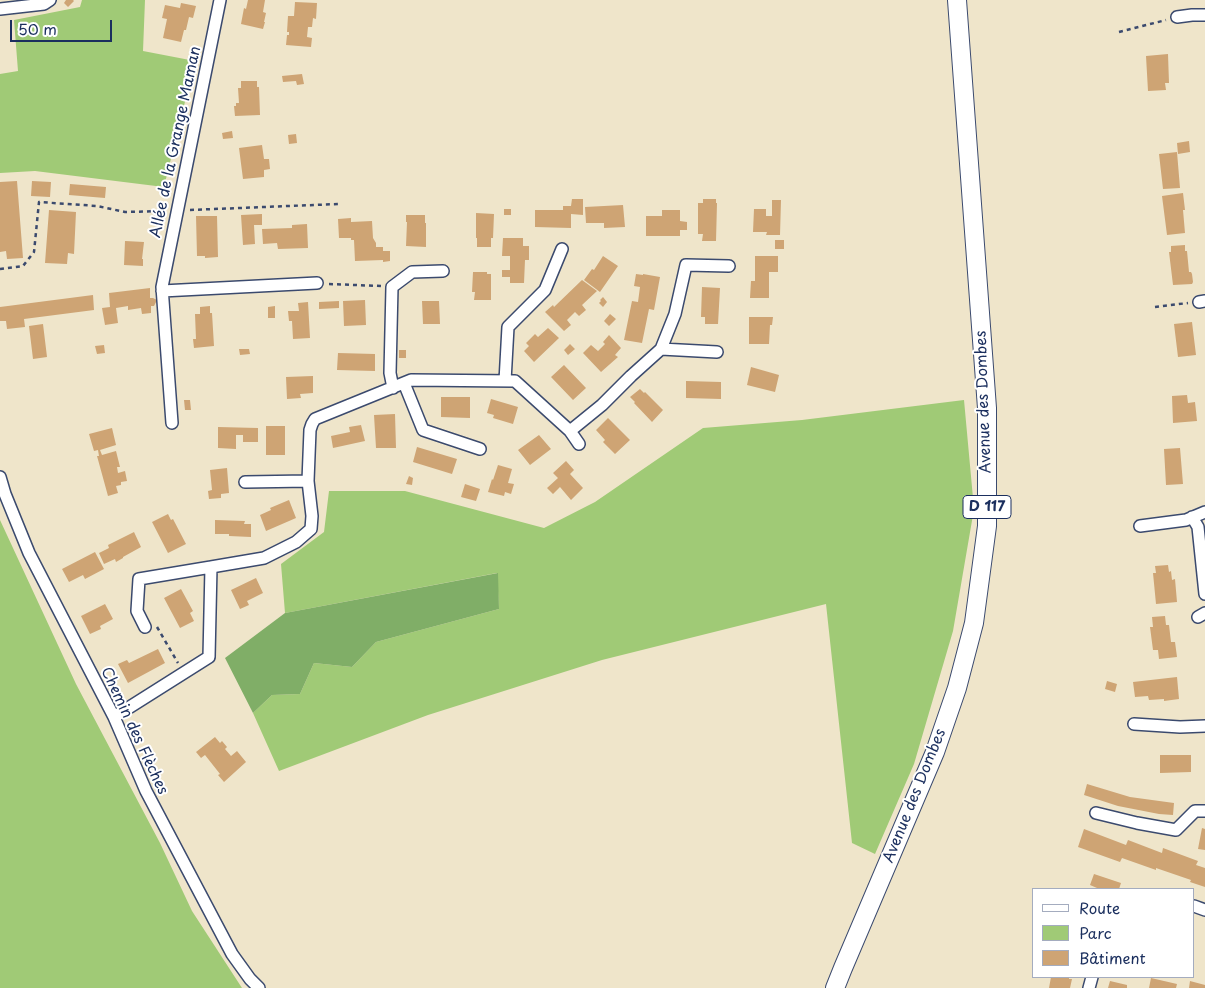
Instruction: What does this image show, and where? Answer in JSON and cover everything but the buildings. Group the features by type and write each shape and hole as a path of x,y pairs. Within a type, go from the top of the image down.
{"main road":[{"name":"Avenue des Dombes","path":"836,988 846,959 935,752 957,688 974,623 987,526 987,408 957,0"}],"street":[{"path":"0,9 44,4 50,0"},
{"name":"Allée de la Grange Maman","path":"172,423 162,287 220,0"},
{"path":"1177,17 1205,15"},
{"path":"505,381 508,327 545,290 562,249"},
{"path":"570,431 602,405 661,349 675,314 686,265 729,266"},
{"path":"393,388 390,373 392,287 412,272 443,271"},
{"path":"162,291 317,283"},
{"path":"661,349 717,352"},
{"path":"145,627 137,611 139,579 264,558 296,542 311,529 312,516 308,481 310,430 315,419 411,380 515,381 570,431 580,444"},
{"path":"404,383 423,430 480,449"},
{"name":"Chemin des Flèches","path":"0,477 29,553 114,718 146,791 232,954 259,988"},
{"path":"245,482 308,481"},
{"path":"1140,526 1186,520 1205,512"},
{"path":"1192,518 1198,527 1205,594"},
{"path":"114,718 209,657 211,567"},
{"path":"1134,724 1180,727 1205,726"},
{"path":"1096,813 1176,830 1195,811 1205,811"}],"path":[{"path":"1119,32 1177,17"},
{"path":"0,269 24,266 34,252 39,202 97,206 125,212 338,204"},
{"path":"317,283 392,287"},
{"path":"1155,307 1202,302"},
{"path":"145,627 156,626 184,673"}],"green space":[{"path":"82,0 145,0 143,51 195,61 164,187 35,171 0,173 0,74 18,71 14,20 80,7"},
{"path":"964,400 974,509 953,631 914,764 875,854 852,843 826,604 602,660 428,715 279,771 253,713 272,695 300,694 314,663 352,667 376,642 499,609 497,573 285,613 281,564 324,532 329,491 405,491 544,528 595,502 703,428 802,420"},
{"path":"0,520 76,684 160,843 192,911 242,988 0,988"},
{"path":"498,573 499,609 376,642 352,667 314,663 300,694 272,695 253,713 225,658 285,613"}]}
